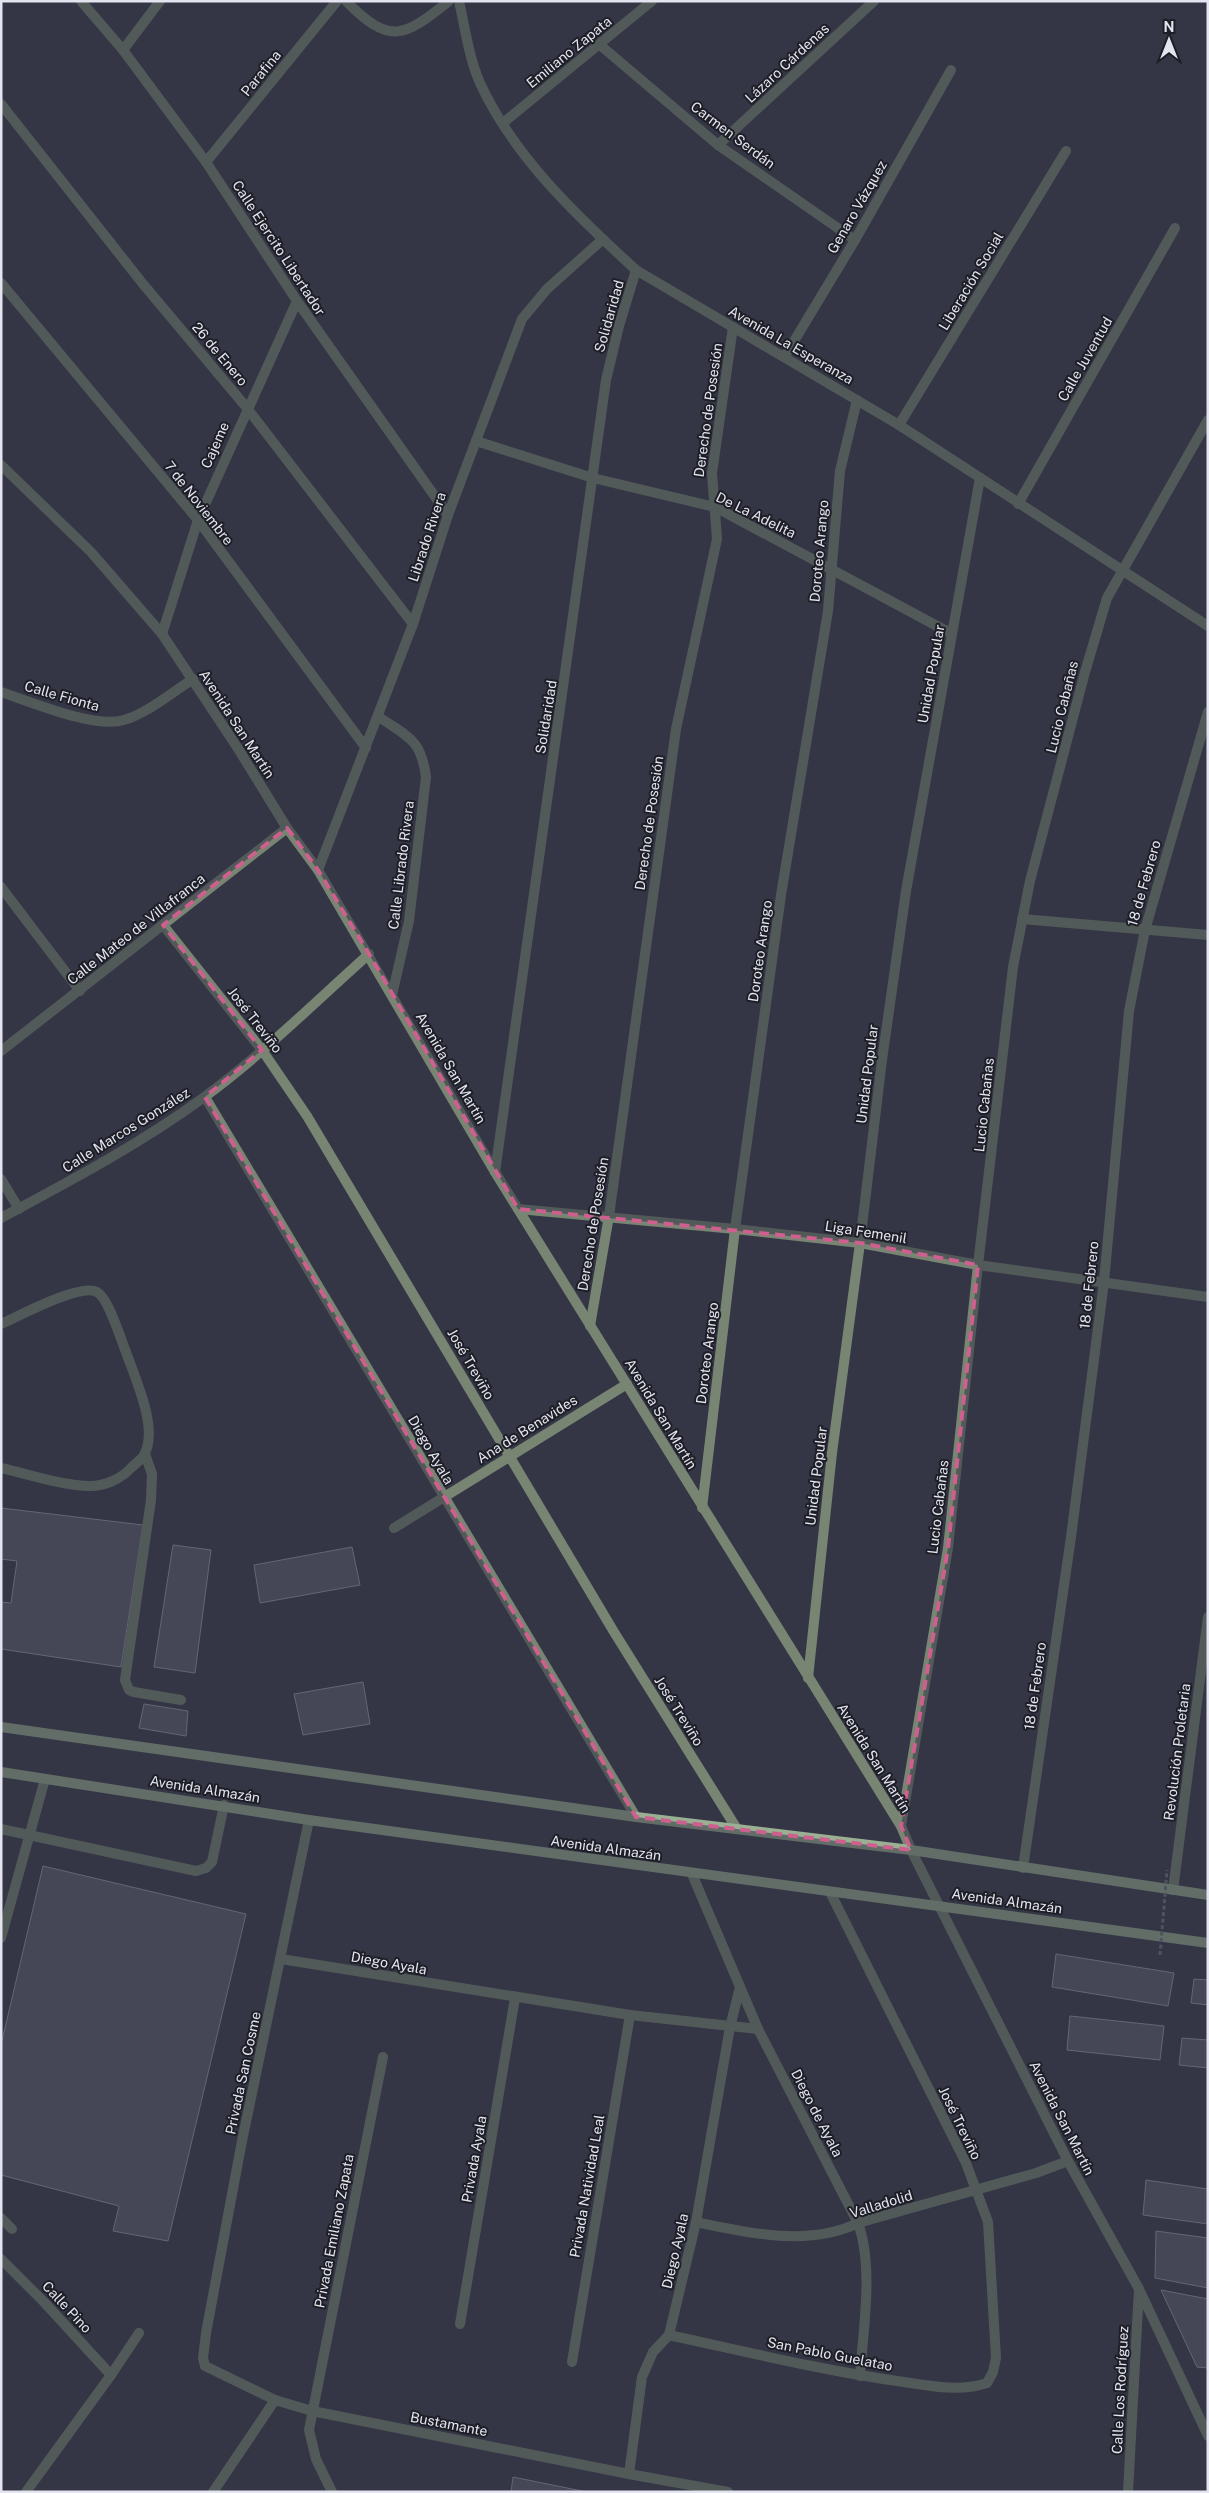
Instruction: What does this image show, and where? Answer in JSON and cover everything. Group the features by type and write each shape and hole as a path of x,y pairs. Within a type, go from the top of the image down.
{"main road":[{"path":"1,1727 636,1817 911,1850 1208,1895"},
{"name":"Avenida Almazán","path":"1,1772 224,1805 309,1820 692,1874 1208,1943"}],"street":[{"name":"Calle Ejercito Libertador","path":"81,1 123,50 206,162 297,301 448,515"},
{"path":"123,50 160,1"},
{"name":"Parafina","path":"206,162 337,1"},
{"path":"346,1 374,25 386,31 400,33 421,24 449,1"},
{"name":"Avenida La Esperanza","path":"459,1 480,82 503,123 528,160 603,239 636,270 785,356 899,425 1208,626"},
{"name":"Emiliano Zapata","path":"503,123 652,1"},
{"name":"Lázaro Cárdenas","path":"718,145 874,1"},
{"name":"Carmen Serdán","path":"600,45 718,145 855,240"},
{"name":"Genaro Vázquez","path":"785,356 855,240 951,70"},
{"name":"26 de Enero","path":"1,104 143,284 247,408 413,624"},
{"name":"Liberación Social","path":"899,425 1066,152"},
{"name":"Calle Juventud","path":"1018,504 1175,228"},
{"name":"Librado Rivera","path":"318,870 379,717 413,624 448,515 522,320 546,289 603,239"},
{"name":"Solidaridad","path":"495,1172 606,380 619,326 636,270"},
{"name":"7 de Noviembre","path":"1,283 198,520 366,748"},
{"name":"Cajeme","path":"162,634 198,520 297,301"},
{"name":"Derecho de Posesión","path":"590,1326 609,1216 676,729 717,539 712,473 734,327"},
{"name":"Doroteo Arango","path":"702,1508 736,1228 781,895 819,665 832,569 840,470 856,400"},
{"name":"Lucio Cabañas","path":"901,1826 948,1548 978,1265 1013,967 1022,919 1099,622 1107,598 1208,420"},
{"name":"De La Adelita","path":"476,441 593,478 715,508 952,634"},
{"name":"Avenida San Martín","path":"1,465 12,473 91,552 162,634 193,679 287,828 318,870 369,954 495,1172 901,1826 911,1850 1068,2161 1139,2289 1208,2436"},
{"name":"Unidad Popular","path":"808,1678 832,1453 882,1060 906,891 980,478"},
{"name":"Calle Fionta","path":"1,692 93,720 111,723 136,716 193,679"},
{"name":"18 de Febrero","path":"1023,1868 1072,1528 1104,1282 1129,1011 1145,930 1208,712"},
{"name":"Calle Librado Rivera","path":"379,717 412,740 423,757 426,777 409,921 392,995"},
{"name":"Calle Mateo de Villafranca","path":"1,1051 287,828"},
{"path":"1,887 80,991"},
{"path":"1022,919 1208,935"},
{"name":"José Treviño","path":"163,925 262,1050 307,1116 614,1632 737,1829"},
{"name":"Calle Marcos González","path":"1,1218 164,1126 205,1097 262,1050 369,954"},
{"name":"Diego Ayala","path":"205,1097 442,1497 636,1817"},
{"path":"1,1179 19,1209"},
{"name":"Liga Femenil","path":"518,1209 736,1228 860,1243 978,1265 1208,1297"},
{"path":"1,1324 65,1296 87,1289 98,1292 103,1299 122,1340 145,1406 149,1429 145,1454 152,1474 151,1500 125,1680 129,1690 134,1692 181,1700"},
{"name":"Ana de Benavides","path":"394,1528 627,1384"},
{"path":"1,1468 93,1486 112,1481 127,1473 145,1454"},
{"name":"Revolución Proletaria","path":"1173,1890 1208,1617"},
{"path":"1,1938 45,1779"},
{"path":"1,1829 196,1871 206,1868 212,1862 224,1805"},
{"name":"Privada San Cosme","path":"206,2333 242,2141 309,1820"},
{"name":"Diego de Ayala","path":"692,1874 758,2029 864,2238 867,2265 860,2376"},
{"name":"José Treviño","path":"830,1892 946,2122 988,2222 996,2358 993,2372 987,2383"},
{"name":"Diego Ayala","path":"281,1959 630,2016 730,2027"},
{"name":"Diego Ayala","path":"628,2474 642,2377 653,2352 668,2335 696,2222 730,2027 740,1987"},
{"name":"Privada Ayala","path":"460,2324 515,1998"},
{"name":"Privada Natividad Leal","path":"572,2362 630,2016"},
{"path":"730,2027 758,2029"},
{"name":"Privada Emiliano Zapata","path":"332,2492 310,2442 309,2430 382,2058"},
{"name":"Valladolid","path":"696,2222 740,2232 776,2235 836,2233 858,2223 1036,2173 1068,2161"},
{"path":"1,2218 12,2229"},
{"name":"Calle Pino","path":"1,2259 44,2302 111,2375"},
{"name":"Calle Los Rodríguez","path":"1128,2492 1139,2289"},
{"name":"Bustamante","path":"206,2333 203,2358 205,2366 275,2400 312,2411 728,2492"},
{"path":"26,2492 111,2375 138,2334"},
{"name":"San Pablo Guelatao","path":"668,2335 860,2376 931,2386 965,2387 987,2383"},
{"path":"212,2492 275,2400"}],"path":[{"path":"1160,1955 1168,1870"}],"highlighted area":[{"path":"287,828 318,870 369,954 518,1209 860,1243 978,1265 948,1548 901,1826 911,1850 636,1817 205,1097 262,1050 163,925"}],"building":[{"path":"1,1508 143,1525 121,1667 1,1649 1,1602 11,1603 17,1561 1,1559"},
{"path":"173,1545 211,1550 195,1673 154,1667"},
{"path":"352,1547 360,1585 260,1603 254,1565"},
{"path":"363,1682 370,1724 303,1735 294,1694"},
{"path":"144,1704 188,1711 186,1736 139,1728"},
{"path":"43,1866 246,1914 168,2241 113,2231 119,2206 1,2175 1,2045"},
{"path":"1056,1954 1174,1973 1168,2006 1052,1987"},
{"path":"1194,1979 1208,1980 1208,2005 1191,2003"},
{"path":"1070,2016 1164,2026 1160,2060 1067,2050"},
{"path":"1182,2038 1208,2040 1208,2068 1179,2065"},
{"path":"1146,2180 1208,2189 1208,2224 1143,2215"},
{"path":"1156,2231 1208,2238 1208,2288 1155,2278"},
{"path":"1161,2290 1208,2299 1208,2368 1197,2367"},
{"path":"513,2477 587,2492 511,2492"}]}
